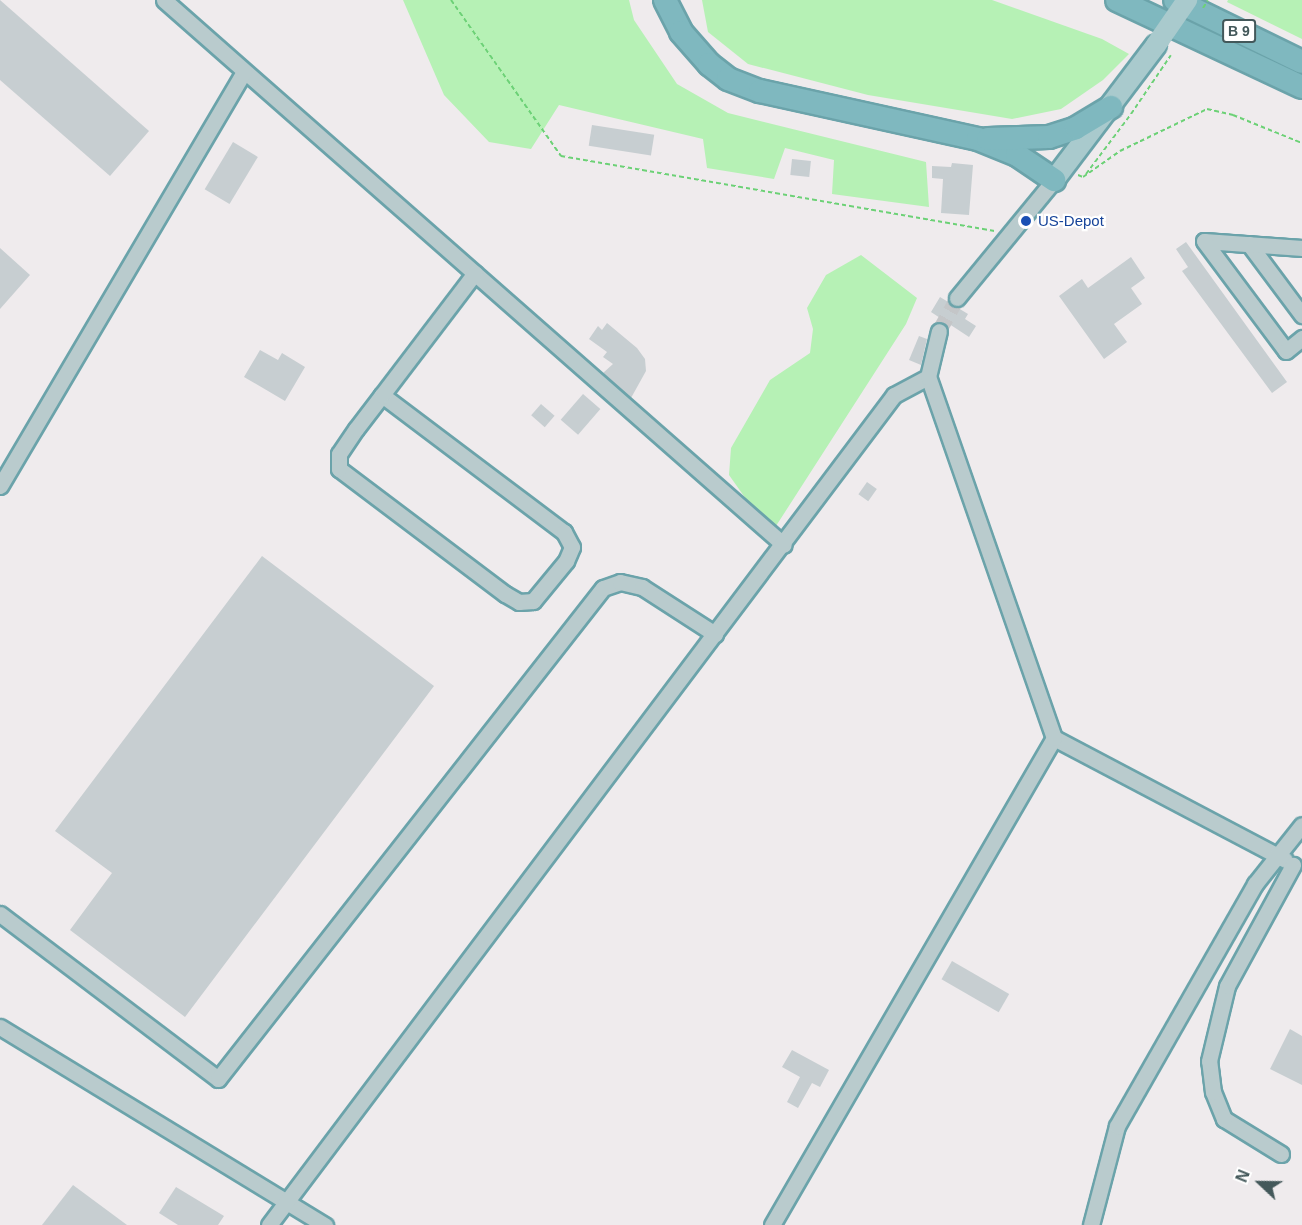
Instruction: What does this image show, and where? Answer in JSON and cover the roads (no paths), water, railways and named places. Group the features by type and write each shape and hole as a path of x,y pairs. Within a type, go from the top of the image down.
{"highway":[{"name":"B 9","path":"1117,0 1302,87"},
{"name":"B 9","path":"1175,0 1302,62"},
{"path":"670,5 688,40 728,78 760,91 978,139 1059,173"},
{"path":"978,139 1049,137 1121,110"}],"main road":[{"path":"1059,173 1121,110 1194,5"}],"street":[{"path":"164,0 784,545"},
{"path":"0,486 243,71"},
{"path":"957,298 1013,235 1059,173"},
{"path":"1302,248 1204,241 1286,351 1302,338"},
{"path":"1249,244 1302,315"},
{"path":"382,395 564,532 572,547 566,561 533,601 519,602 505,594 339,469 339,454 382,395 475,273"},
{"path":"939,331 928,377 1054,738 1298,867 1227,986 1209,1061 1213,1092 1224,1119 1281,1154"},
{"path":"269,1225 784,545 894,395 928,377"},
{"path":"0,914 218,1079 603,588 620,582 642,587 715,634"},
{"path":"772,1225 1054,738"},
{"path":"1091,1225 1117,1126 1256,884 1302,825"},
{"path":"0,1027 325,1225"}],"tunnel":[{"path":"939,331 957,298"}],"place":[{"name":"US-Depot","path":"1026,221"}]}
